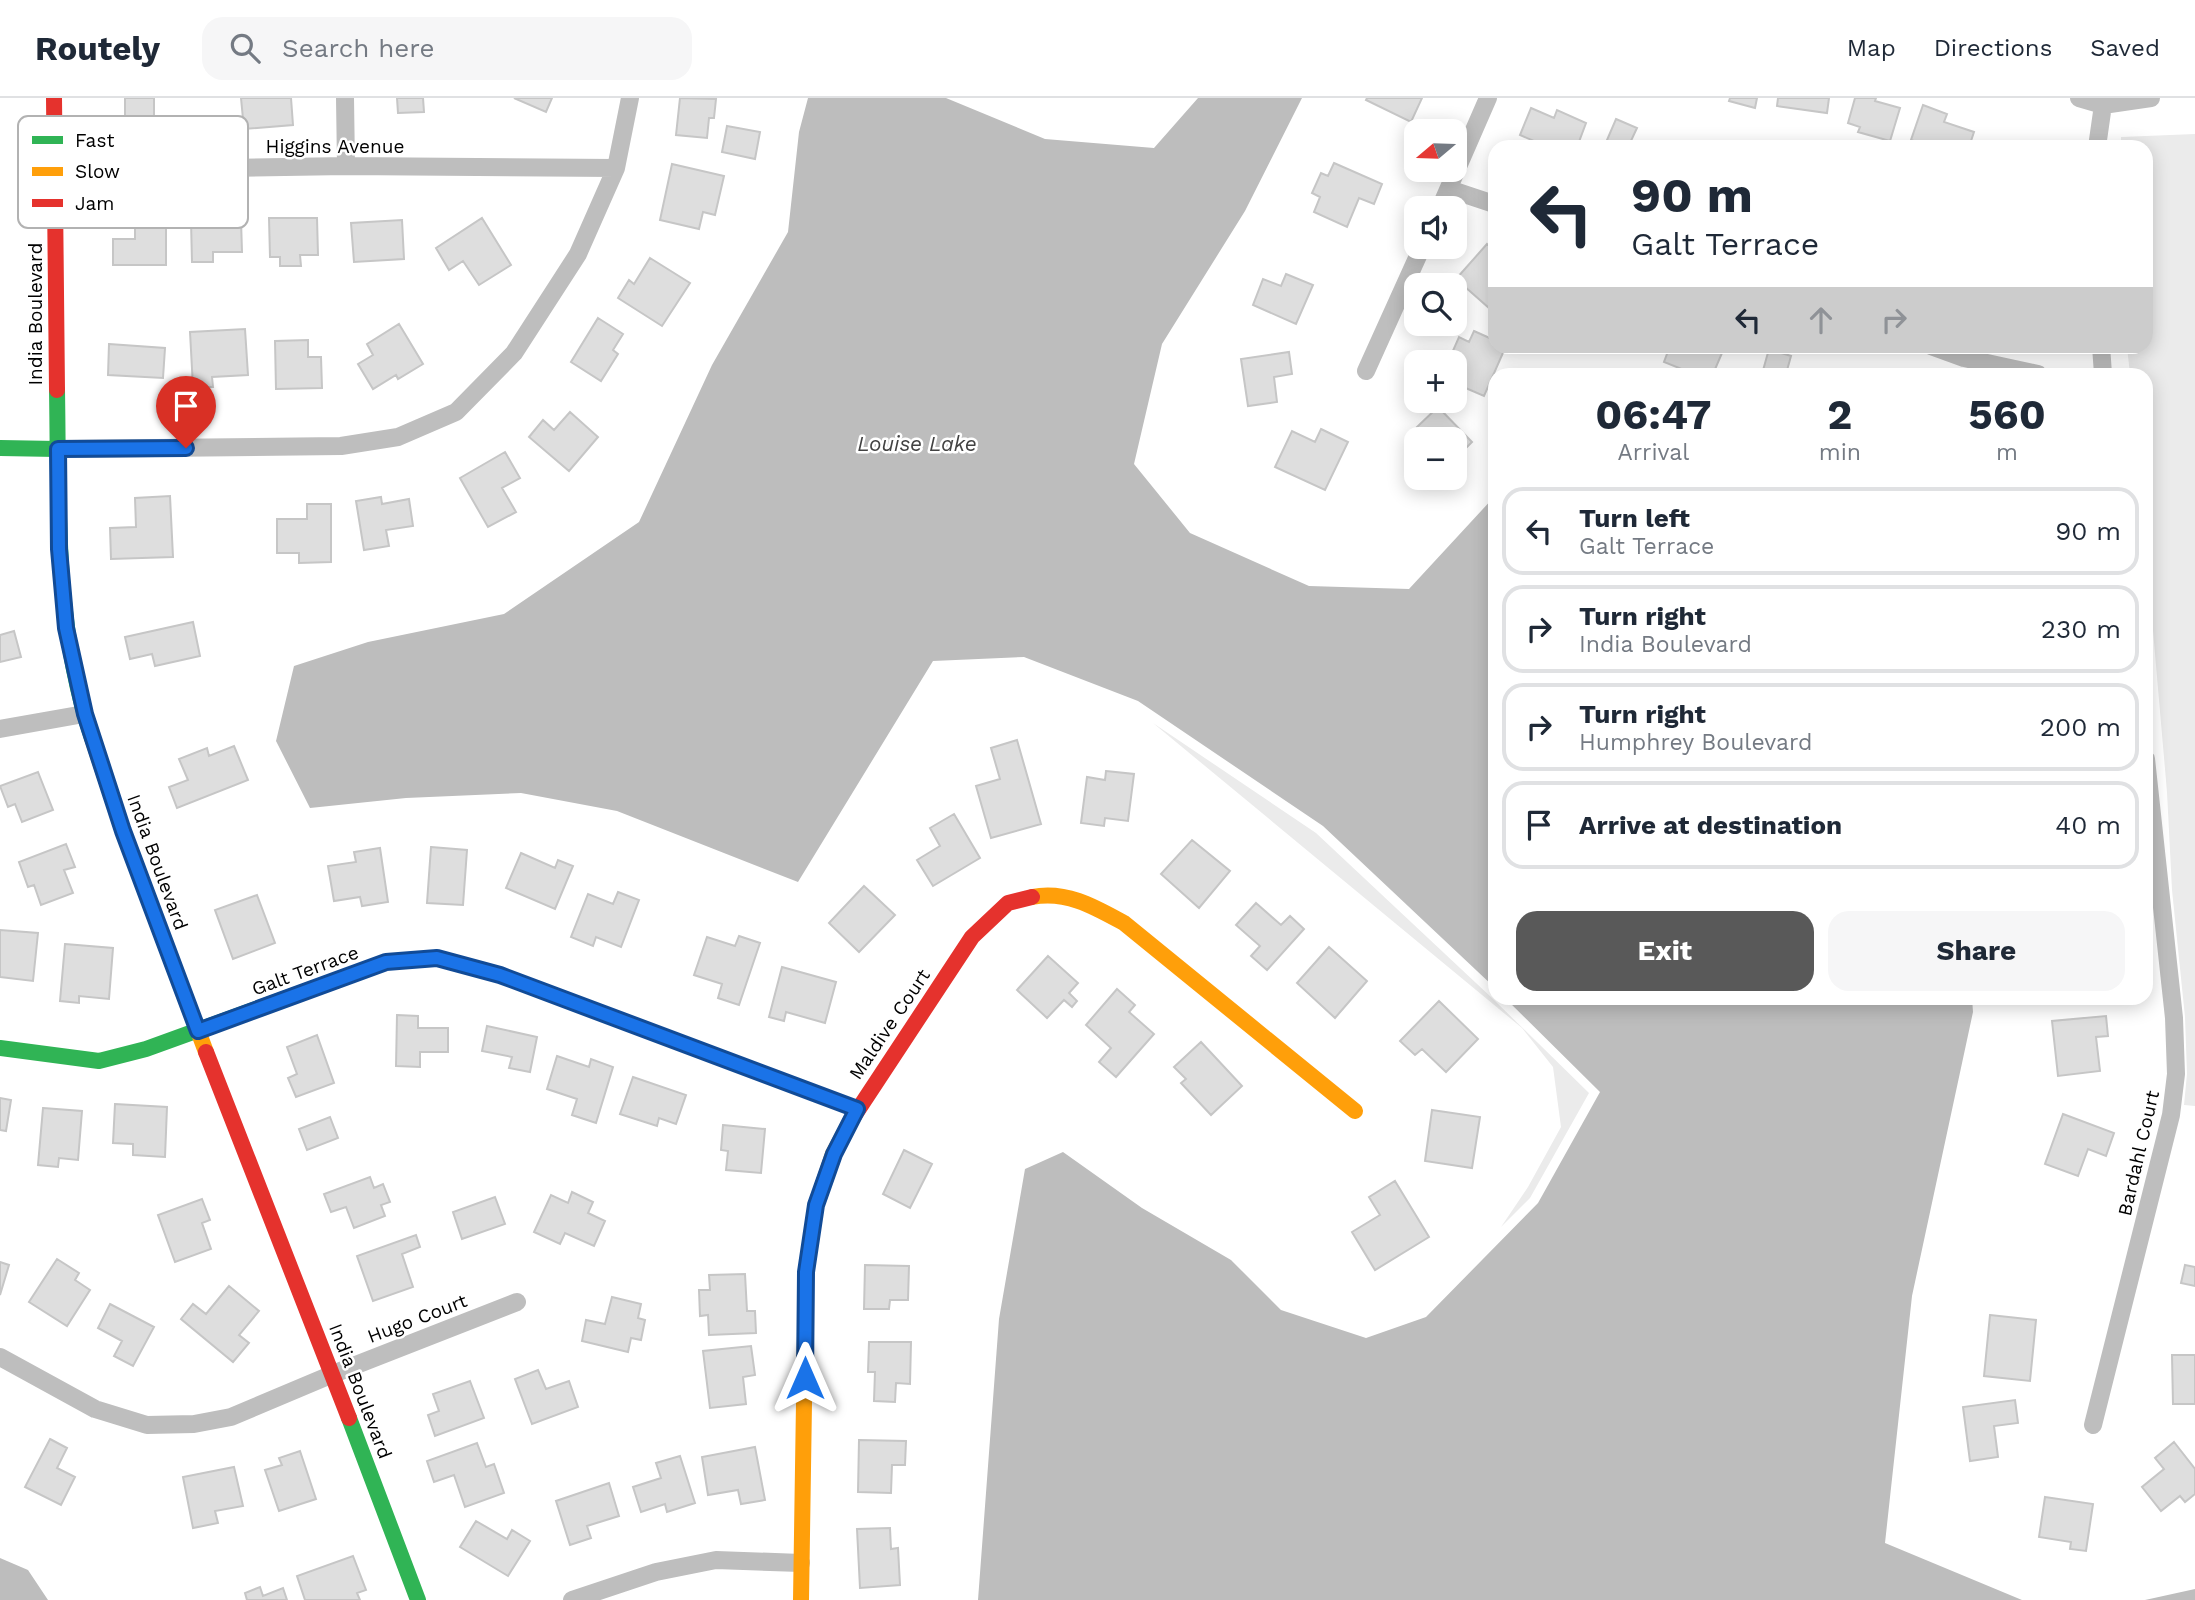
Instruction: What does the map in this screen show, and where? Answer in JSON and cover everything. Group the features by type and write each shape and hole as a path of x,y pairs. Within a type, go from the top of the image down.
{"street":[{"name":"India Boulevard","path":"54,98 54,116"},
{"path":"345,98 346,166"},
{"path":"0,448 341,446 398,437 456,412 514,354 578,254 616,168 630,98"},
{"path":"1446,196 1488,98"},
{"path":"2079,98 2103,105 2151,98"},
{"path":"2098,140 2103,105"},
{"name":"Higgins Avenue","path":"248,168 616,168"},
{"path":"1449,189 1488,202"},
{"name":"India Boulevard","path":"56,228 59,549 66,628 85,714 123,831 198,1031 333,1374 418,1600"},
{"path":"1366,371 1417,259"},
{"path":"1953,354 2010,368"},
{"path":"0,729 85,714"},
{"name":"Bardahl Court","path":"2094,1425 2171,1115 2176,1074 2174,1018 2153,824"},
{"name":"Maldive Court","path":"801,1600 806,1272 816,1205 834,1154 857,1109 972,937 1008,903 1047,894 1086,902 1124,923 1355,1111"},
{"name":"Galt Terrace","path":"0,1048 99,1061 146,1049 386,962 437,958 500,975 857,1109"},
{"name":"Hugo Court","path":"0,1357 95,1409 147,1425 194,1424 231,1417 517,1302"},
{"path":"572,1600 656,1572 716,1560 802,1563"}],"shaded area":[{"path":"2195,134 2195,1106 2184,1105 2187,1074 2185,1017 2172,890 2167,792 2153,631 2153,368 2129,368 2128,354 2153,354 2153,140 2121,140 2121,137"},
{"path":"1153,723 1316,833 1488,994 1488,1000"},
{"path":"1494,1005 1499,1005 1589,1093 1530,1198 1501,1227 1528,1187 1561,1127 1553,1067 1522,1028"}],"water":[{"name":"Louise Lake","path":"808,98 946,98 1045,139 1154,148 1198,98 1302,98 1245,211 1162,344 1134,464 1190,533 1309,586 1409,589 1488,503 1488,981 1323,826 1138,701 1024,657 933,661 798,882 617,811 521,793 406,798 310,808 276,741 294,666 368,642 504,614 639,522 712,365 788,232 799,132"},
{"path":"1512,1005 1972,1005 1912,1296 1885,1543 2022,1600 978,1600 999,1319 1025,1169 1063,1152 1142,1208 1231,1260 1281,1310 1366,1338 1426,1317 1538,1203 1600,1092"},
{"path":"0,1558 28,1570 48,1600 0,1600"},
{"path":"2195,1589 2195,1600 2145,1600"}],"building":[{"path":"125,98 154,98 154,116 125,116"},
{"path":"241,98 291,98 293,125 248,129 248,116 243,116"},
{"path":"397,98 423,98 424,112 398,113"},
{"path":"514,98 552,98 546,112"},
{"path":"680,98 716,99 714,118 709,118 707,138 676,135"},
{"path":"1422,98 1412,119 1405,119 1366,100"},
{"path":"1730,98 1757,98 1755,108 1729,101"},
{"path":"1778,98 1829,98 1827,113 1777,106"},
{"path":"1855,98 1876,98 1875,101 1900,108 1890,140 1858,132 1860,127 1848,123"},
{"path":"1923,105 1947,114 1944,122 1974,132 1971,140 1911,140"},
{"path":"1531,108 1554,118 1557,110 1586,123 1580,140 1532,140 1520,135"},
{"path":"1616,119 1637,128 1631,140 1607,140"},
{"path":"727,126 760,132 755,159 722,152"},
{"path":"1334,163 1382,184 1374,204 1359,198 1347,227 1314,212 1320,197 1312,193 1321,173 1328,176"},
{"path":"672,164 724,176 715,215 703,212 699,229 660,220"},
{"path":"269,218 317,218 318,255 300,255 301,266 280,266 280,257 270,257"},
{"path":"482,218 511,265 479,285 463,261 449,270 436,248"},
{"path":"402,220 404,259 354,262 351,223"},
{"path":"135,228 166,228 166,265 113,265 113,239 135,239"},
{"path":"191,228 241,228 242,252 213,252 213,262 192,262"},
{"path":"1487,244 1488,245 1488,307 1467,289 1467,273 1461,273"},
{"path":"650,258 690,283 662,326 618,298 629,280 634,284"},
{"path":"1286,274 1313,285 1296,324 1253,305 1263,279 1281,286"},
{"path":"598,318 623,334 613,350 618,354 601,381 571,362"},
{"path":"399,324 423,364 398,379 396,375 373,389 358,364 373,355 367,344"},
{"path":"245,329 248,375 212,377 213,387 193,387 190,332"},
{"path":"1474,331 1488,337 1488,354 1502,354 1496,368 1488,368 1488,387 1484,396 1467,389 1467,350 1453,350 1459,337 1469,342"},
{"path":"308,340 308,357 321,357 322,388 276,389 275,341"},
{"path":"109,344 165,348 163,378 108,375"},
{"path":"1289,352 1292,374 1274,377 1277,402 1248,406 1241,359"},
{"path":"1667,354 1722,354 1716,368 1679,368 1664,362"},
{"path":"1768,354 1791,356 1788,368 1764,368"},
{"path":"570,412 598,437 569,471 529,437 543,420 554,430"},
{"path":"1432,413 1444,413 1457,427 1417,427"},
{"path":"1321,429 1348,442 1325,490 1275,467 1292,431 1315,442"},
{"path":"505,452 520,478 502,488 516,512 488,527 460,478"},
{"path":"170,496 173,557 111,559 110,528 136,527 135,498"},
{"path":"381,497 382,504 409,499 413,526 386,530 389,546 364,550 356,501"},
{"path":"307,504 331,504 331,562 299,563 299,553 277,553 277,519 307,519"},
{"path":"193,622 200,656 155,666 152,654 130,659 125,637"},
{"path":"14,631 21,657 0,662 0,635"},
{"path":"1017,740 1041,824 991,838 976,786 1000,779 991,748"},
{"path":"234,746 248,780 177,808 169,787 188,780 179,759 207,748 209,756"},
{"path":"1106,771 1134,774 1128,821 1105,818 1104,826 1081,823 1087,777 1105,780"},
{"path":"38,772 53,810 22,822 15,804 8,807 0,786"},
{"path":"954,814 980,858 933,886 917,860 940,846 930,828"},
{"path":"1192,840 1230,871 1199,908 1161,874"},
{"path":"66,844 75,867 64,870 73,893 41,905 34,885 28,887 19,862"},
{"path":"431,847 467,850 463,905 427,903"},
{"path":"380,848 388,902 362,906 360,897 334,901 328,866 356,862 354,852"},
{"path":"521,853 555,868 558,860 573,866 555,909 506,888"},
{"path":"864,886 895,915 859,952 829,923"},
{"path":"618,892 639,900 621,947 596,937 593,946 571,937 588,894 613,904"},
{"path":"257,895 275,943 233,959 215,910"},
{"path":"1256,903 1281,925 1290,916 1304,929 1267,970 1251,956 1260,946 1236,925"},
{"path":"0,930 38,933 33,981 0,977"},
{"path":"739,936 760,943 739,1005 718,998 722,984 694,975 707,937 735,946"},
{"path":"65,944 113,948 109,999 79,996 79,1003 60,1001"},
{"path":"1329,947 1367,981 1335,1018 1297,983"},
{"path":"1048,956 1078,983 1069,993 1077,1001 1072,1007 1064,1000 1047,1018 1017,990"},
{"path":"782,967 836,982 825,1023 786,1012 784,1021 769,1017"},
{"path":"1117,989 1135,1005 1129,1012 1154,1034 1116,1077 1099,1062 1111,1048 1086,1025"},
{"path":"1439,1001 1478,1039 1446,1072 1422,1049 1415,1055 1400,1041"},
{"path":"397,1015 418,1016 418,1028 448,1028 448,1052 420,1052 420,1067 396,1066"},
{"path":"2106,1016 2108,1036 2096,1037 2100,1071 2058,1076 2052,1021"},
{"path":"487,1026 537,1037 530,1072 509,1068 512,1057 482,1051"},
{"path":"317,1035 334,1083 296,1097 288,1078 297,1074 287,1047"},
{"path":"1201,1042 1242,1086 1211,1115 1181,1083 1186,1079 1174,1067"},
{"path":"557,1056 589,1067 591,1059 613,1067 596,1123 572,1115 577,1099 547,1089"},
{"path":"633,1077 686,1095 676,1124 659,1118 657,1126 620,1114"},
{"path":"0,1098 11,1100 6,1131 0,1130"},
{"path":"115,1104 167,1107 165,1157 133,1155 133,1144 113,1143"},
{"path":"43,1108 82,1111 78,1160 59,1158 58,1167 38,1165"},
{"path":"1432,1110 1480,1117 1472,1168 1425,1161"},
{"path":"2063,1114 2114,1133 2106,1156 2088,1149 2078,1176 2045,1164"},
{"path":"330,1117 338,1138 307,1150 299,1129"},
{"path":"723,1125 765,1129 761,1173 726,1170 728,1151 721,1150"},
{"path":"904,1150 932,1164 910,1208 883,1194"},
{"path":"370,1177 374,1188 383,1184 390,1202 381,1205 385,1216 354,1228 346,1207 331,1212 324,1194"},
{"path":"1395,1181 1429,1237 1375,1270 1352,1232 1380,1215 1369,1197"},
{"path":"572,1192 593,1202 588,1213 605,1221 594,1246 565,1233 560,1244 534,1232 551,1195 568,1203"},
{"path":"495,1197 505,1224 462,1239 453,1212"},
{"path":"202,1199 210,1220 202,1223 211,1249 175,1262 158,1215"},
{"path":"416,1235 420,1247 402,1254 413,1287 373,1301 357,1256"},
{"path":"57,1259 79,1273 75,1280 90,1290 67,1326 29,1302"},
{"path":"0,1262 9,1265 0,1295"},
{"path":"865,1265 909,1266 908,1300 890,1300 889,1309 864,1309"},
{"path":"2185,1265 2195,1267 2195,1286 2181,1283"},
{"path":"745,1274 747,1311 755,1311 756,1333 709,1335 708,1315 700,1316 699,1290 710,1290 709,1275"},
{"path":"229,1286 259,1311 239,1335 249,1343 233,1362 181,1319 193,1304 206,1314"},
{"path":"612,1297 641,1304 638,1318 645,1320 641,1340 631,1338 628,1352 582,1341 586,1320 605,1324"},
{"path":"110,1304 154,1327 133,1366 114,1356 122,1341 98,1328"},
{"path":"1990,1315 2036,1320 2030,1381 1984,1376"},
{"path":"869,1342 911,1342 910,1384 896,1383 895,1402 874,1401 875,1372 868,1372"},
{"path":"751,1346 755,1375 743,1377 746,1404 710,1408 703,1351"},
{"path":"2172,1355 2195,1355 2195,1404 2173,1404"},
{"path":"538,1370 546,1389 569,1381 578,1407 532,1424 515,1379"},
{"path":"470,1381 484,1418 435,1436 428,1415 439,1411 433,1394"},
{"path":"2015,1400 2018,1423 1994,1426 1998,1457 1970,1461 1963,1407"},
{"path":"50,1439 67,1448 57,1468 75,1477 61,1505 25,1487"},
{"path":"859,1440 906,1441 905,1465 892,1465 891,1493 858,1492"},
{"path":"2174,1442 2195,1469 2195,1494 2185,1502 2180,1496 2161,1511 2142,1487 2164,1469 2155,1458"},
{"path":"477,1443 486,1467 494,1464 504,1493 465,1507 454,1475 434,1482 427,1461"},
{"path":"755,1447 765,1500 741,1504 738,1490 708,1495 702,1457"},
{"path":"300,1451 316,1499 279,1511 265,1470 282,1465 279,1458"},
{"path":"680,1456 695,1503 667,1512 665,1504 641,1512 633,1487 661,1478 656,1463"},
{"path":"234,1467 243,1506 215,1511 218,1523 193,1528 183,1477"},
{"path":"609,1483 619,1516 587,1526 591,1538 570,1545 556,1501"},
{"path":"2045,1497 2093,1504 2086,1551 2070,1549 2071,1542 2039,1537"},
{"path":"476,1521 507,1539 512,1530 530,1541 508,1576 460,1547"},
{"path":"890,1528 891,1549 898,1548 900,1585 860,1588 857,1529"},
{"path":"353,1556 366,1590 357,1593 360,1600 305,1600 297,1576"},
{"path":"260,1587 263,1596 283,1588 287,1600 247,1600 245,1593"}],"traffic: fast":[{"path":"57,390 59,522 65,609 71,652 92,738"},
{"path":"0,448 57,449"},
{"path":"0,1048 99,1061 146,1049 386,962 437,958 463,965"},
{"path":"349,1418 418,1600"}],"traffic: slow":[{"path":"92,738 123,831 206,1052"},
{"path":"1032,897 1045,895 1080,901 1124,923 1355,1111"},
{"path":"801,1600 806,1271 816,1205 833,1154 850,1122"}],"traffic: jam":[{"path":"54,98 54,116"},
{"path":"55,228 57,390"},
{"path":"850,1122 972,937 1008,903 1032,897"},
{"path":"463,965 500,975 857,1109"},
{"path":"206,1052 349,1418"}],"route":[{"path":"186,448 58,449 59,549 66,628 85,714 123,831 198,1031 386,962 437,958 500,975 857,1109 834,1154 816,1205 806,1272 805,1378"}]}
